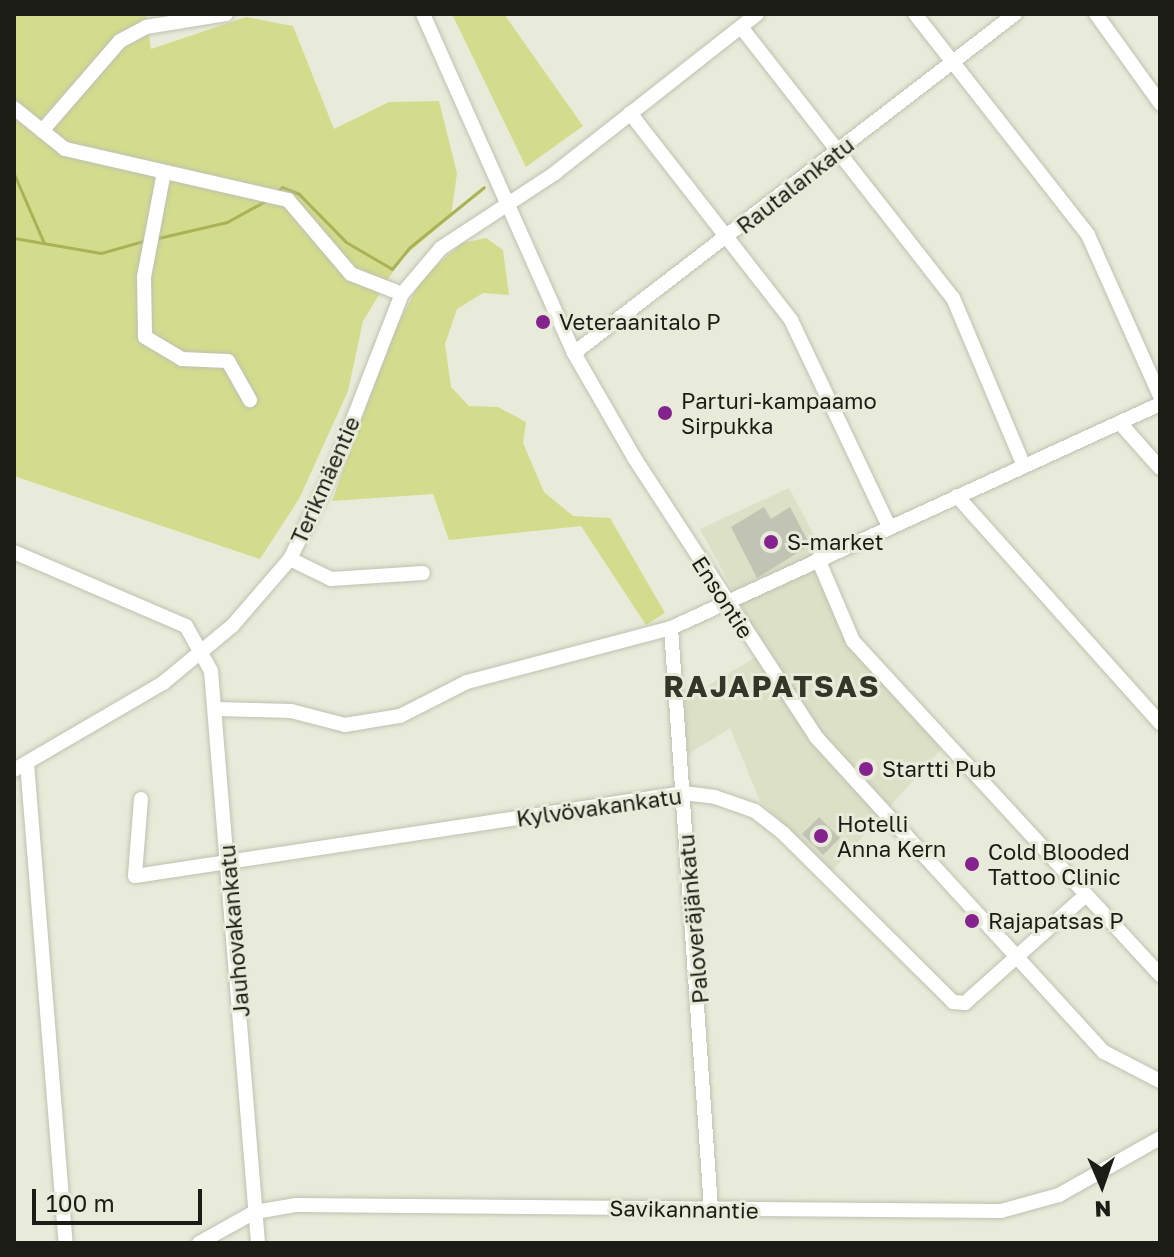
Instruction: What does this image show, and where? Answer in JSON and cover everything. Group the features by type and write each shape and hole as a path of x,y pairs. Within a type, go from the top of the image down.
{"street":[{"path":"42,131 120,41 146,27 226,14"},
{"name":"Ensontie","path":"423,14 574,353 726,601 849,778 1104,1052 1160,1081"},
{"name":"Terikmäentie","path":"21,767 163,683 203,651 290,559 334,468 402,294 441,248 505,202 555,173 757,14"},
{"path":"915,14 1088,235 1160,396"},
{"name":"Rautalankatu","path":"574,353 1015,14"},
{"path":"1096,14 1160,103"},
{"path":"741,27 953,298 1024,466"},
{"path":"14,108 65,149 288,200 351,274 402,294"},
{"path":"630,113 727,238 815,362 889,526"},
{"path":"164,172 144,277 145,337 182,359 228,361 250,400"},
{"path":"217,709 291,711 370,724 467,682 671,628 1160,404"},
{"path":"1120,423 1160,468"},
{"path":"957,496 1160,723"},
{"path":"14,552 186,626 203,651"},
{"path":"290,559 331,579 423,573"},
{"path":"818,559 853,641 1160,975"},
{"name":"Paloveräjänkatu","path":"671,628 711,1209"},
{"name":"Jauhovakankatu","path":"203,651 217,709 258,1243"},
{"path":"21,767 66,1243"},
{"name":"Kylvövakankatu","path":"141,799 135,876 683,793 755,811 774,825 953,1002 965,1003 1015,955 1086,895"},
{"name":"Savikannantie","path":"199,1243 255,1212 296,1205 1001,1211 1059,1195 1160,1138"}],"shaded area":[{"path":"789,488 827,560 814,568 854,650 944,746 832,871 760,801 730,728 687,755 684,700 766,651 700,529"}],"green space":[{"path":"14,14 146,14 151,49 246,17 293,26 334,129 389,102 439,101 457,173 451,216 400,260 363,321 348,391 299,499 260,559 14,476"},
{"path":"452,14 504,14 583,126 526,167"},
{"path":"486,238 503,250 509,295 483,293 457,309 445,344 451,387 469,406 498,407 526,422 523,443 544,492 573,516 610,518 665,613 646,625 581,526 449,540 433,494 332,501 395,329 423,277 462,243"}],"building":[{"name":"S-market","path":"764,507 771,519 790,507 810,545 757,578 731,527"},
{"name":"Hotelli Anna Kern","path":"819,817 840,838 823,855 802,834"}],"waterway":[{"path":"14,174 44,243"},
{"path":"276,193 282,187 299,194 346,242 392,269 410,247 484,187"},
{"path":"154,239 227,222 267,200"},
{"path":"14,238 101,253 147,240"}],"place":[{"name":"Veteraanitalo P","path":"543,322"},
{"name":"Parturi-kampaamo Sirpukka","path":"665,413"},
{"name":"S-market","path":"771,542"},
{"name":"Startti Pub","path":"866,769"},
{"name":"Hotelli Anna Kern","path":"821,836"},
{"name":"Cold Blooded Tattoo Clinic","path":"972,864"},
{"name":"Rajapatsas P","path":"972,921"}],"district":[{"name":"RAJAPATSAS","path":"772,686"}]}
